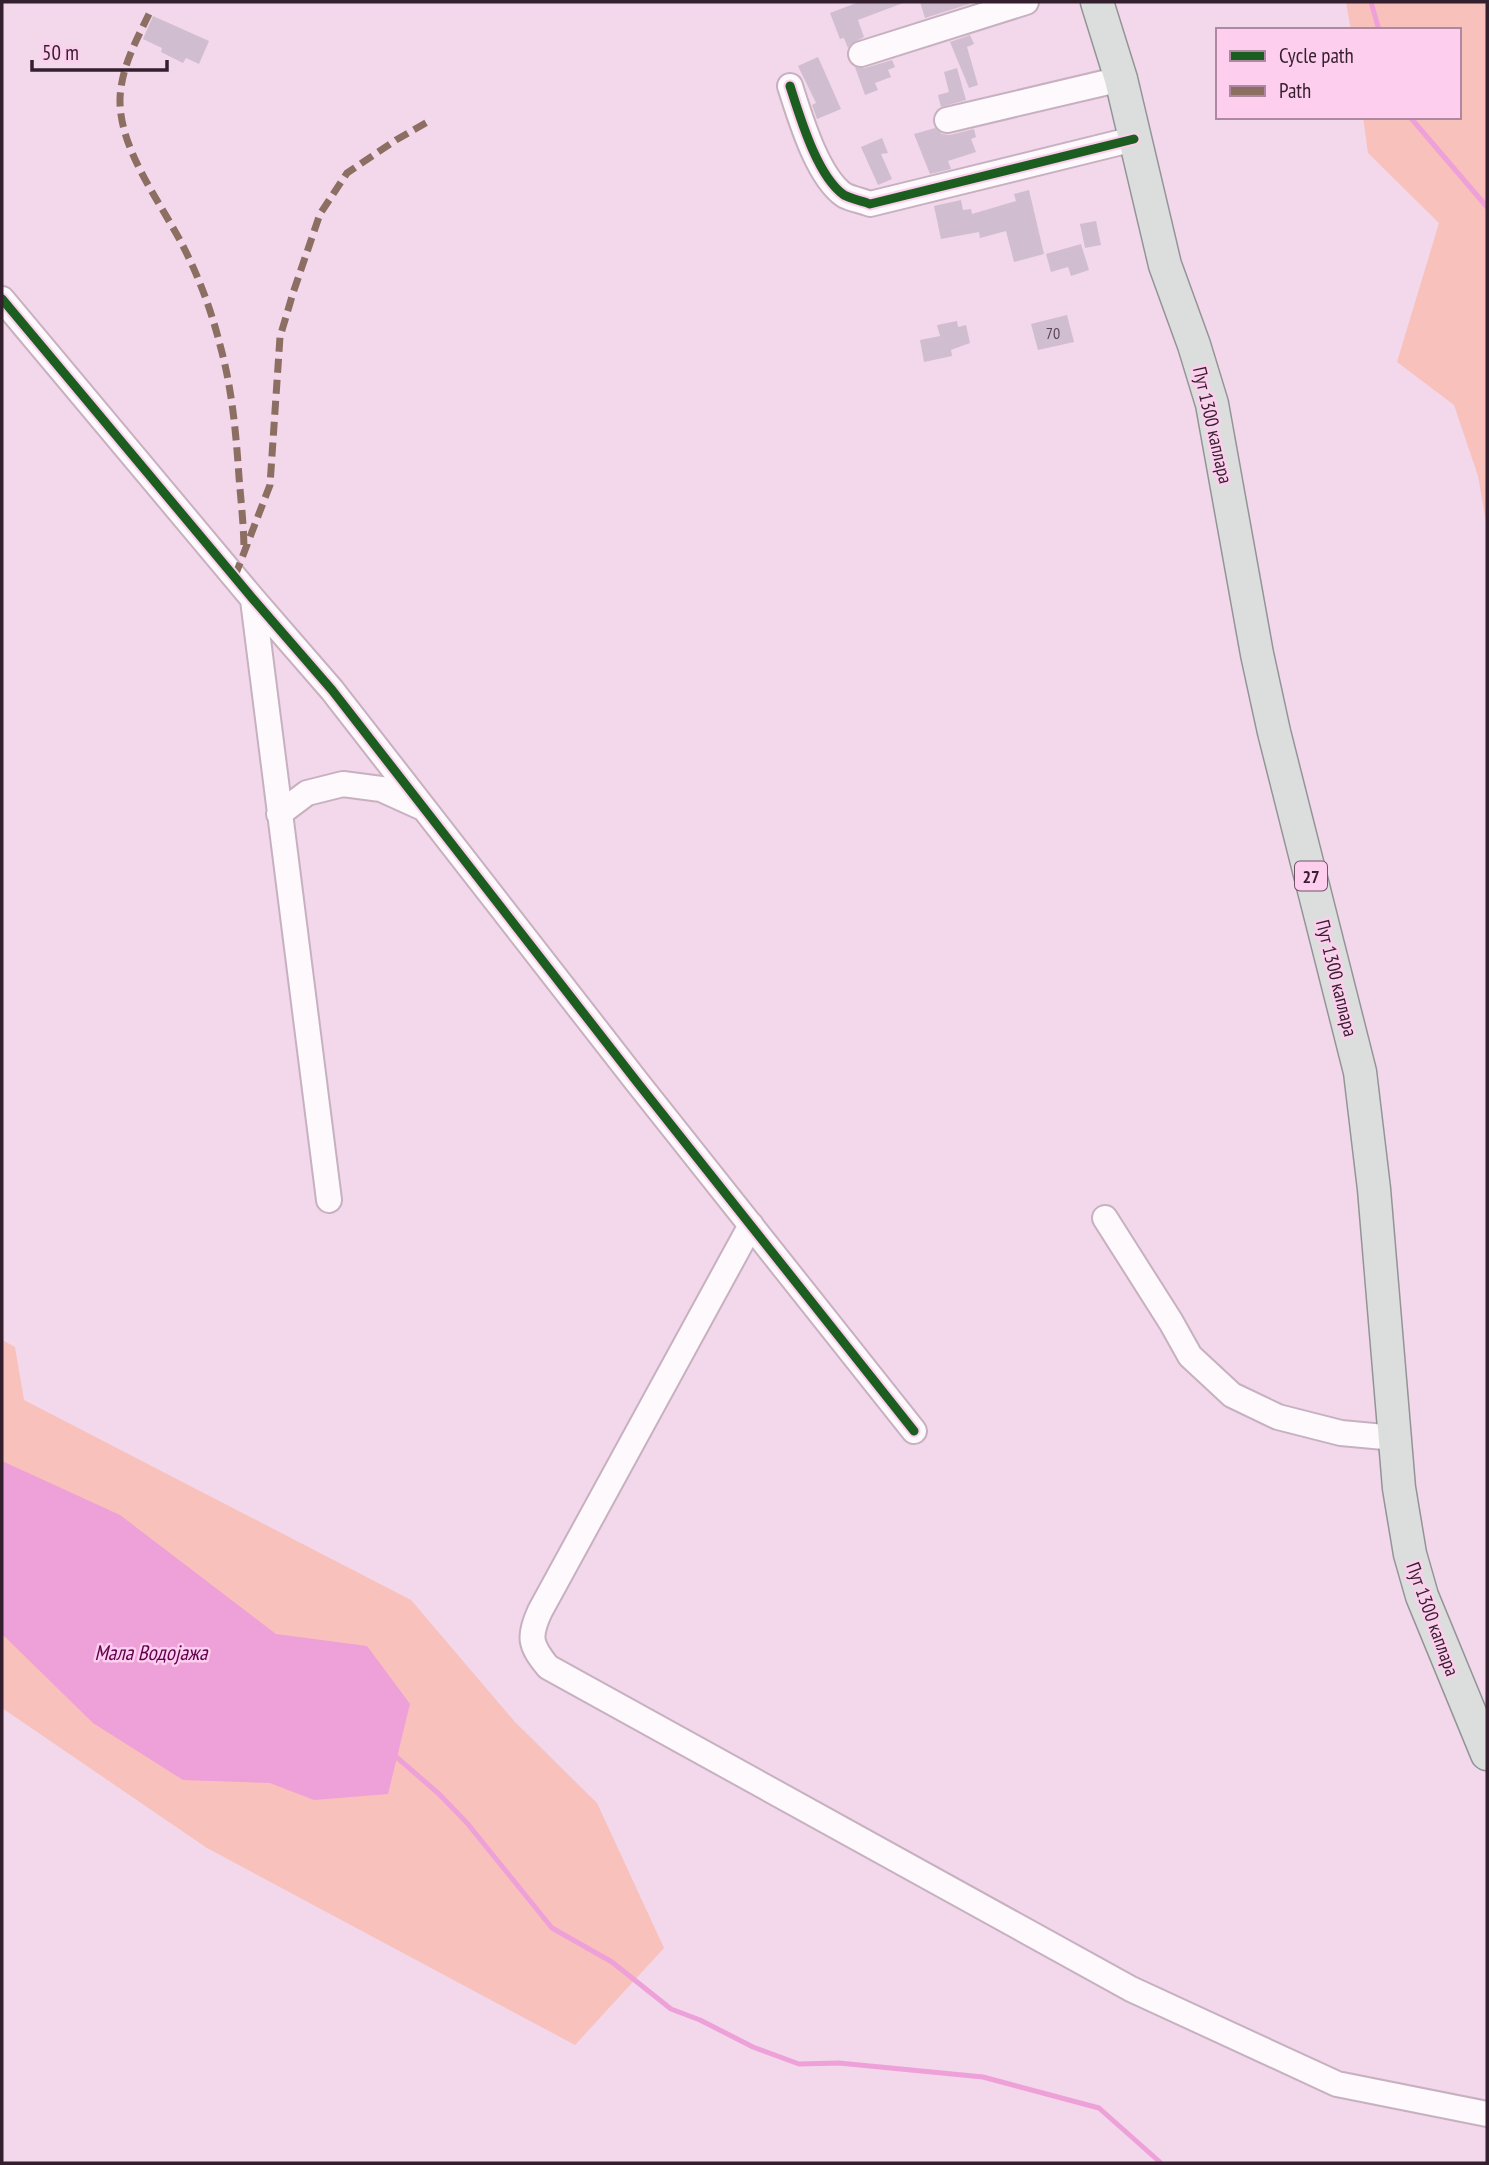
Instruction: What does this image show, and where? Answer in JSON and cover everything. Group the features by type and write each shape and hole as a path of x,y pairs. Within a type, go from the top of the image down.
{"main road":[{"name":"Пут 1300 каплара","path":"1097,2 1121,79 1165,265 1195,345 1212,404 1266,693 1360,1072 1373,1178 1402,1512 1422,1597 1487,1754"}],"street":[{"path":"861,54 1026,2"},
{"path":"947,120 1121,79"},
{"path":"790,86 806,135 824,172 844,195 870,204 1134,139"},
{"path":"2,299 331,690 914,1431"},
{"path":"253,599 329,1200"},
{"path":"279,814 307,793 342,784 381,789 426,809"},
{"path":"1105,1218 1190,1356 1232,1395 1278,1417 1341,1433 1395,1438"},
{"path":"751,1225 532,1628 532,1644 548,1667 1131,1989 1337,2084 1487,2114"}],"shaded area":[{"path":"1346,2 1487,2 1487,528 1478,476 1454,405 1397,362 1439,223 1368,153 1363,119 1461,119 1461,28 1351,28"},
{"path":"2,1340 15,1347 24,1400 411,1600 515,1722 597,1803 664,1948 575,2045 207,1848 2,1708"}],"water":[{"name":"Мала Водојажа","path":"2,1461 120,1515 276,1634 367,1646 410,1704 388,1794 314,1800 270,1783 183,1780 93,1723 2,1634"}],"building":[{"path":"859,2 903,3 858,20 864,37 848,48 844,38 840,39 830,13"},
{"path":"920,2 969,2 969,4 925,18"},
{"path":"153,16 209,41 199,64 186,58 183,63 143,39"},
{"path":"970,35 974,44 967,47 978,85 969,88 950,42"},
{"path":"818,57 841,109 817,119 812,105 816,103 798,66"},
{"path":"892,60 895,67 888,70 891,77 875,83 878,90 865,95 855,67 865,68"},
{"path":"957,68 966,100 941,107 938,95 949,92 944,72"},
{"path":"935,128 942,134 950,135 974,129 976,137 971,139 976,152 948,161 951,169 930,174 914,134"},
{"path":"882,138 888,153 881,154 892,179 878,185 861,147"},
{"path":"1029,190 1044,254 1014,262 1006,231 980,238 979,232 941,239 934,206 961,200 963,210 971,209 972,214 1016,201 1014,194"},
{"path":"1096,221 1101,245 1085,248 1080,224"},
{"path":"1081,244 1089,270 1071,276 1068,267 1051,272 1046,254"},
{"path":"1067,315 1074,342 1038,350 1031,324"},
{"path":"957,321 958,327 966,325 970,343 951,350 952,356 924,362 920,340 940,336 937,325"}],"waterway":[{"path":"1371,2 1378,28"},
{"path":"1412,119 1487,207"},
{"path":"393,1754 439,1794 467,1823 552,1928 612,1962 671,2009 700,2020 753,2047 799,2064 839,2063 983,2077 1099,2108 1161,2163"}],"marked path":[{"path":"149,14 123,76 120,99 122,119 134,158 196,273 217,333 233,411 244,552"},
{"path":"235,576 270,485 280,337 320,214 347,173 431,120"}],"cycle path":[{"path":"790,86 811,145 834,186 844,195 870,204 1134,139"},
{"path":"2,299 332,690 637,1082 914,1431"}]}
